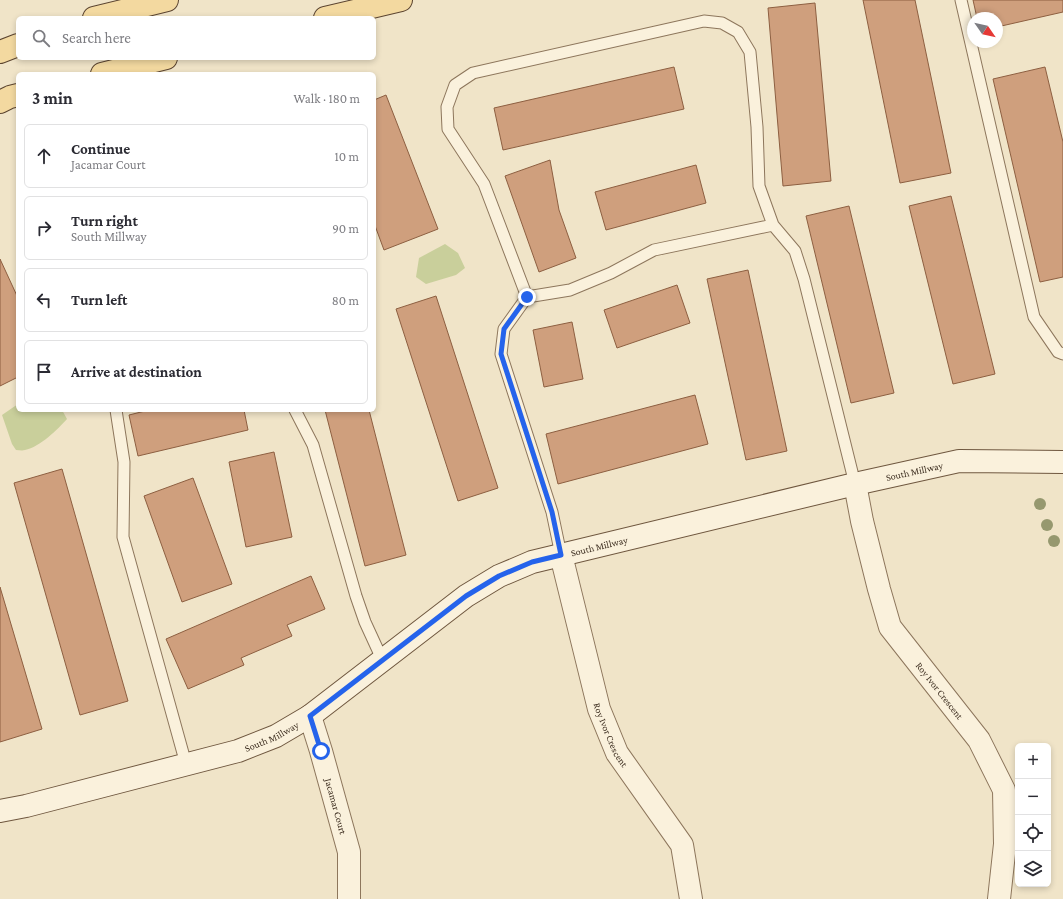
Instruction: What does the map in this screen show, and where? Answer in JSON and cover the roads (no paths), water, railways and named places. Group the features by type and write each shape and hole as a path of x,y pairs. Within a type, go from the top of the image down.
{"main road":[{"path":"102,16 167,0"},
{"path":"333,16 401,0"},
{"path":"0,52 16,46"},
{"path":"110,72 158,60"},
{"path":"0,102 16,96"}],"street":[{"name":"South Millway","path":"0,811 26,806 238,751 276,736 310,716 466,596 499,576 532,562 855,484 959,461 1063,462"},
{"name":"Roy Ivor Crescent","path":"855,484 862,521 890,627 979,740 1004,790 1006,844 998,899"},
{"name":"Roy Ivor Crescent","path":"561,555 599,709 617,753 682,845 691,899"},
{"name":"Jacamar Court","path":"310,716 349,852 349,899"}],"lane":[{"path":"961,0 1034,317 1058,352 1063,354"},
{"path":"527,297 484,184 448,129 447,107 455,85 473,73 704,21 722,23 738,32 750,52 757,127 759,186 773,226 795,251 804,278 855,484"},
{"path":"561,555 552,512 501,354 504,329 527,297 570,290 611,273 654,250 773,226"},
{"path":"116,412 124,462 123,536 186,764"},
{"path":"296,412 313,445 356,596 365,622 382,660"}]}
